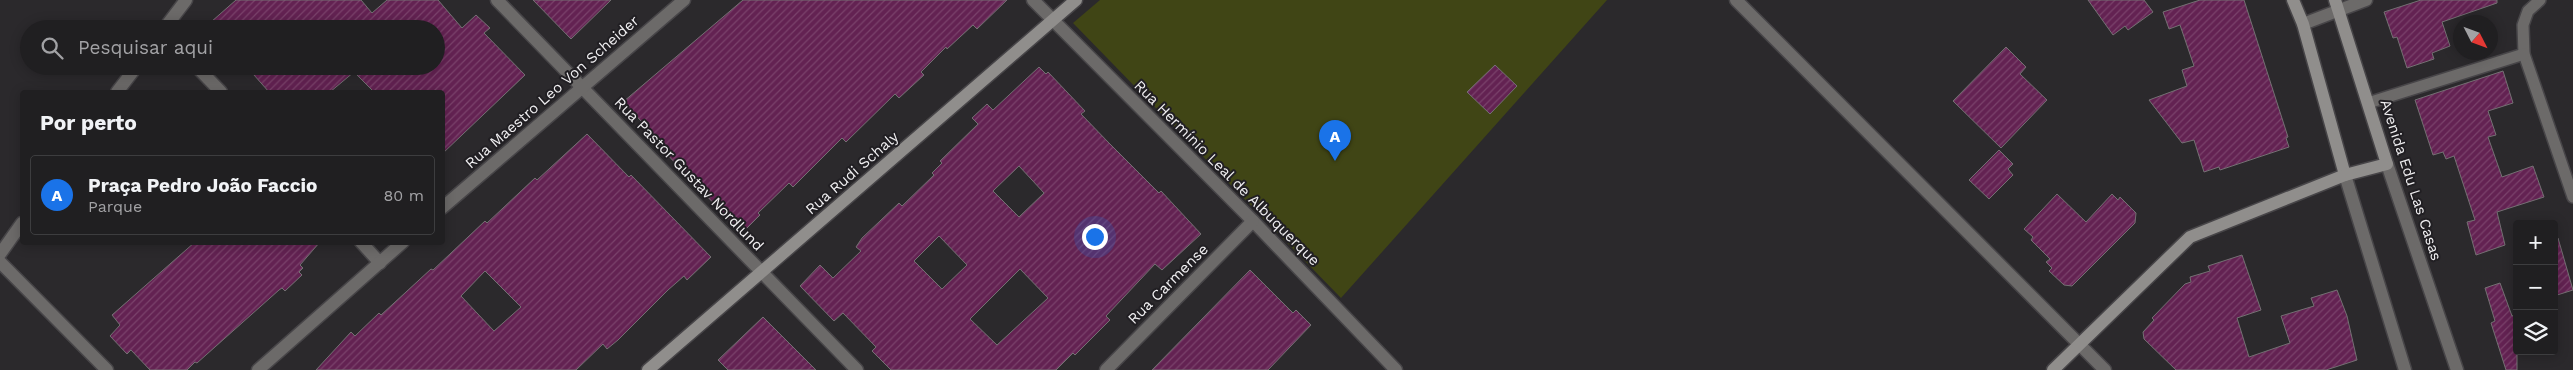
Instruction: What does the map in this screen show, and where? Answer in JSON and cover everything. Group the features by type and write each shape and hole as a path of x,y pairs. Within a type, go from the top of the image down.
{"street":[{"path":"171,20 186,0"},
{"name":"Rua Pastor Gustav Nordlund","path":"497,0 857,370"},
{"name":"Rua Maestro Leo Von Scheider","path":"445,205 684,0"},
{"name":"Rua Hermínio Leal de Albuquerque","path":"1033,0 1253,221 1396,370"},
{"name":"Rua Rudi Schaly","path":"648,370 1076,0"},
{"path":"1736,0 2105,370"},
{"path":"2293,0 2303,24 2345,175 2406,370"},
{"path":"2303,24 2337,5 2366,0"},
{"name":"Avenida Edu Las Casas","path":"2337,5 2387,164 2457,370"},
{"path":"118,90 129,75"},
{"path":"205,75 219,90"},
{"path":"2053,370 2190,237 2345,175 2387,164"},
{"name":"Rua Carmense","path":"1106,370 1253,221"},
{"path":"0,254 20,226"},
{"path":"364,245 380,263"},
{"path":"258,370 400,245"},
{"path":"0,262 107,370"}],"lane":[{"path":"2540,0 2528,11 2523,25 2524,54 2573,197"},
{"path":"2368,103 2524,54"}],"green space":[{"path":"1100,0 1607,0 1341,298 1073,23"}],"building":[{"path":"236,0 361,0 372,13 387,0 438,0 462,28 476,15 490,28 484,33 525,75 445,151 445,90 372,90 357,75 445,75 445,20 213,20"},
{"path":"533,0 611,0 571,39"},
{"path":"743,0 1007,0 977,29 973,25 947,49 946,47 921,72 924,75 899,98 895,94 846,142 842,138 793,187 789,183 758,213 760,215 742,233 661,148 664,145 623,102"},
{"path":"2088,0 2144,0 2153,12 2128,30 2125,26 2113,35"},
{"path":"2200,0 2244,0 2288,137 2286,138 2289,147 2220,170 2219,167 2204,172 2194,140 2182,143 2149,100 2187,86 2182,70 2194,66 2180,25 2169,29 2163,12"},
{"path":"2421,0 2497,0 2497,3 2462,15 2453,15 2453,18 2442,22 2450,46 2432,53 2434,59 2407,68 2397,37 2393,38 2384,12"},
{"path":"2006,47 2026,67 2020,74 2047,100 2001,148 1953,101"},
{"path":"1495,65 1517,86 1490,114 1467,92"},
{"path":"1039,67 1046,74 1048,72 1085,111 1081,114 1159,193 1161,191 1201,234 1162,270 1155,264 1106,316 1110,320 1075,355 1073,353 1056,370 891,370 872,351 876,347 843,313 834,321 800,286 820,265 833,278 861,251 856,247 862,238 899,203 902,206 934,175 932,173 942,163 940,161 978,124 972,118 987,104 993,110","holes":["1019,166 1044,193 1019,217 993,191","939,236 967,265 942,289 914,261","1020,269 1048,298 997,345 970,319"]},
{"path":"2503,71 2513,103 2488,111 2496,135 2488,137 2502,177 2533,166 2544,197 2497,212 2505,245 2476,255 2467,222 2475,220 2454,156 2446,159 2443,152 2433,155 2415,100"},
{"path":"254,75 350,75 332,90 267,90"},
{"path":"587,134 629,177 631,175 711,257 687,280 684,276 668,290 618,340 607,349 603,344 576,370 316,370 351,332 355,336 379,313 381,315 485,221 487,223 535,178 537,180","holes":["485,271 521,307 494,331 461,296"]},
{"path":"1999,150 2013,164 2008,169 2013,175 1989,199 1969,180"},
{"path":"2057,194 2086,222 2112,194 2118,200 2120,197 2136,213 2135,223 2072,286 2064,285 2049,271 2052,268 2046,262 2050,259 2031,240 2033,237 2024,229"},
{"path":"2558,238 2573,290 2558,295"},
{"path":"192,245 317,245 300,265 303,268 299,272 302,275 285,291 282,288 279,290 187,370 150,370 131,350 127,354 110,336 120,325 112,315"},
{"path":"2242,255 2261,310 2237,318 2249,357 2290,343 2281,316 2314,306 2311,298 2337,290 2347,316 2357,360 2326,370 2176,370 2144,339 2143,332 2154,320 2152,318 2185,284 2191,282 2190,277 2210,271 2208,266"},
{"path":"1250,270 1293,313 1296,310 1311,325 1268,370 1152,370"},
{"path":"2500,283 2513,316 2513,355 2517,355 2517,370 2506,370 2491,323 2495,321 2485,288"},
{"path":"763,317 816,370 728,370 718,360"}],"place":[{"name":"Praça Pedro João Faccio","path":"1335,161"}]}
